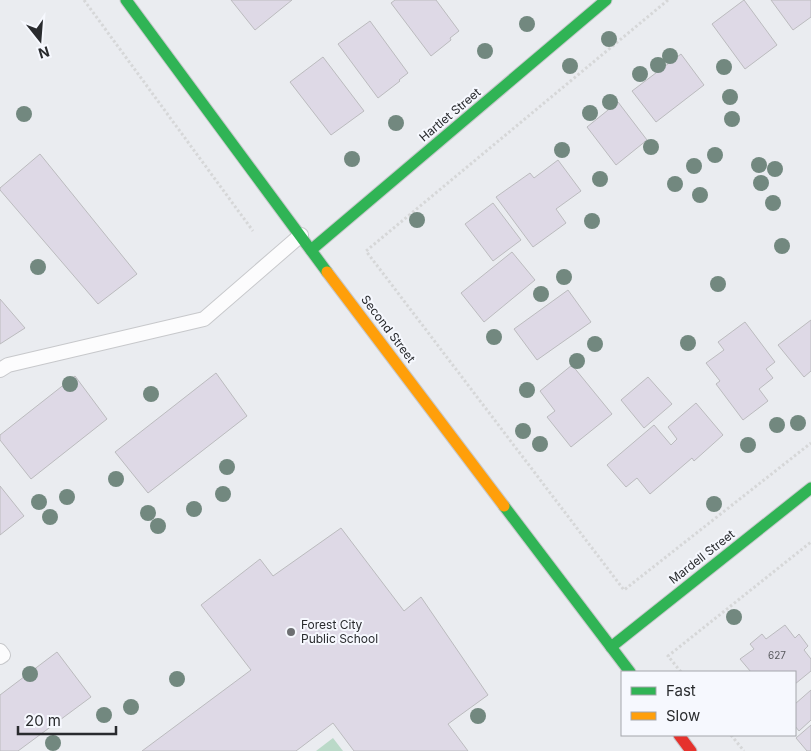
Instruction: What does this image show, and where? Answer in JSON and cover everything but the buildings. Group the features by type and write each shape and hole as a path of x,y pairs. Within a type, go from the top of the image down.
{"street":[{"name":"Second Street","path":"126,0 311,250 629,671"},
{"name":"Hartlet Street","path":"311,250 606,0"},
{"name":"Mardell Street","path":"611,647 811,488"},
{"path":"680,736 691,751"}],"lane":[{"path":"0,370 8,365 204,319 301,235"},
{"path":"0,651 3,655 0,657"}],"path":[{"path":"84,0 253,232"},
{"path":"668,0 366,251 624,590 811,443"},
{"path":"680,671 668,656 811,542"},
{"path":"732,736 744,751"}],"green space":[{"path":"333,738 343,751 316,751"}],"traffic: fast":[{"path":"126,0 327,272"},
{"path":"311,250 606,0"},
{"path":"611,647 811,488"},
{"path":"504,506 629,671"}],"traffic: slow":[{"path":"327,272 504,506"}],"traffic: jam":[{"path":"680,736 691,751"}],"place":[{"name":"Forest City Public School","path":"291,632"}]}
